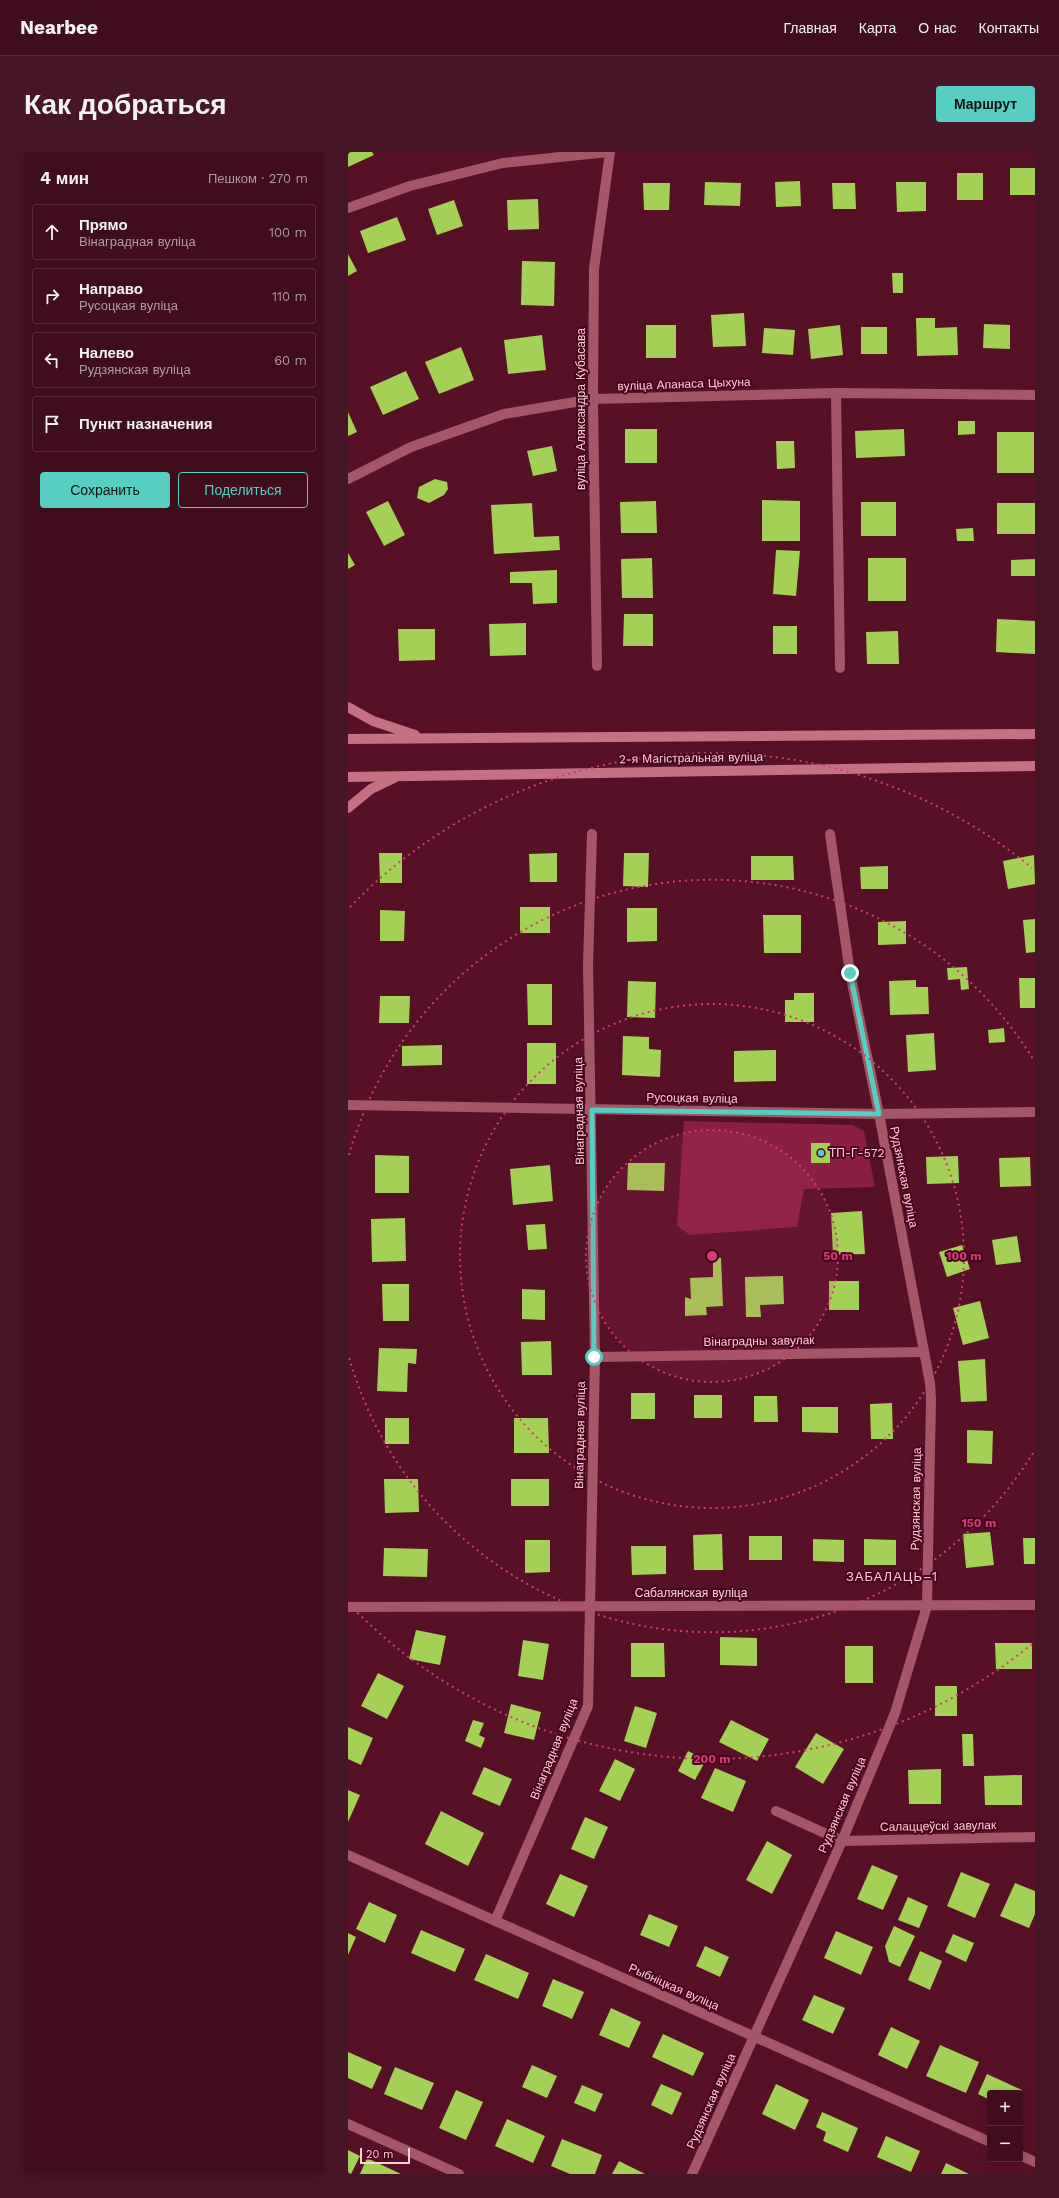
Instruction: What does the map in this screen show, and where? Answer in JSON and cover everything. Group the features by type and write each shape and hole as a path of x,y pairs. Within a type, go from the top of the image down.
{"main road":[{"path":"348,707 373,722 422,738"},
{"name":"2-я Магістральная вуліца","path":"348,739 1035,734"},
{"name":"2-я Магістральная вуліца","path":"348,777 1035,766"},
{"path":"348,808 371,789 398,776"}],"street":[{"path":"348,208 410,186 503,162 609,152"},
{"name":"вуліца Аляксандра Кубасава","path":"597,666 593,399 594,269 609,152"},
{"path":"836,393 840,668"},
{"name":"вуліца Апанаса Цыхуна","path":"348,479 411,447 504,414 593,399 836,393 1035,394"},
{"name":"Вінаградная вуліца","path":"495,1921 588,1706 594,1357 592,1110 588,965 592,834"},
{"name":"Рудзянская вуліца","path":"692,2174 842,1840 895,1713 927,1606 932,1399 879,1114 850,973 830,834"},
{"name":"Русоцкая вуліца","path":"348,1105 879,1114 1035,1112"},
{"name":"Вінаградны завулак","path":"594,1357 923,1352"},
{"name":"Сабалянская вуліца","path":"348,1607 1035,1606"},
{"path":"776,1811 842,1840"},
{"name":"Салаццеўскі завулак","path":"842,1840 1035,1837"},
{"name":"Рыбніцкая вуліца","path":"348,1855 987,2141"},
{"path":"348,2124 459,2174"},
{"path":"1023,2156 1035,2162"}],"shaded area":[{"path":"684,1121 853,1125 864,1131 875,1187 804,1189 797,1227 690,1235 677,1226","holes":["811,1143 830,1143 830,1163 811,1163"]}],"building":[{"path":"348,152 372,152 374,155 348,167"},
{"path":"1010,168 1035,168 1035,195 1010,195"},
{"path":"957,173 983,173 983,200 957,200"},
{"path":"800,181 801,206 776,207 775,182"},
{"path":"705,182 741,183 740,206 704,205"},
{"path":"896,182 926,182 926,211 897,212"},
{"path":"643,183 670,183 669,210 644,210"},
{"path":"832,183 855,183 856,209 833,209"},
{"path":"538,199 539,229 508,230 507,200"},
{"path":"454,200 463,226 437,235 428,209"},
{"path":"397,217 406,240 368,253 360,231"},
{"path":"348,254 357,271 348,276"},
{"path":"522,261 555,262 554,306 521,305"},
{"path":"892,273 903,273 903,293 893,293"},
{"path":"744,313 746,346 713,347 711,315"},
{"path":"916,318 935,318 935,328 957,327 958,355 917,356"},
{"path":"984,324 1010,325 1010,349 983,348"},
{"path":"646,325 676,325 676,358 646,358"},
{"path":"840,325 843,355 811,359 808,329"},
{"path":"861,327 887,327 887,354 861,354"},
{"path":"764,328 795,330 793,355 762,353"},
{"path":"542,335 546,370 508,374 504,340"},
{"path":"461,347 474,380 439,394 425,362"},
{"path":"406,371 419,399 383,415 370,387"},
{"path":"348,412 357,432 348,436"},
{"path":"958,421 975,421 975,434 958,435"},
{"path":"625,429 657,429 657,463 625,463"},
{"path":"904,429 905,456 856,458 855,431"},
{"path":"997,432 1034,432 1034,473 997,473"},
{"path":"776,441 794,441 795,468 777,469"},
{"path":"552,446 557,471 533,476 527,451"},
{"path":"435,479 447,482 448,489 444,495 429,503 417,498 419,487"},
{"path":"762,500 800,501 800,541 762,541"},
{"path":"388,501 405,535 384,546 366,512"},
{"path":"656,501 657,533 621,533 620,502"},
{"path":"861,502 896,502 896,536 861,536"},
{"path":"532,503 534,537 559,536 560,550 494,554 491,505"},
{"path":"997,503 1035,503 1035,534 997,534"},
{"path":"973,528 974,541 957,541 956,529"},
{"path":"776,550 800,551 796,596 773,594"},
{"path":"348,553 355,565 348,569"},
{"path":"652,558 653,598 622,598 621,559"},
{"path":"868,558 906,558 906,601 868,601"},
{"path":"1035,559 1035,576 1011,576 1011,560"},
{"path":"557,570 557,603 533,604 532,583 510,583 510,572"},
{"path":"624,614 653,614 653,646 623,646"},
{"path":"997,619 1035,621 1035,654 996,652"},
{"path":"526,623 526,655 490,656 489,624"},
{"path":"773,626 797,626 797,654 773,654"},
{"path":"398,629 435,629 435,660 399,661"},
{"path":"898,631 899,664 867,664 866,632"},
{"path":"379,853 402,853 402,883 380,883"},
{"path":"557,853 557,882 530,882 529,854"},
{"path":"624,853 649,853 648,887 623,886"},
{"path":"1034,855 1035,884 1008,889 1003,861"},
{"path":"751,856 793,856 794,880 751,880"},
{"path":"888,866 888,889 861,889 860,867"},
{"path":"520,907 550,907 550,933 520,933"},
{"path":"627,908 657,908 657,941 627,942"},
{"path":"380,910 405,911 404,941 380,941"},
{"path":"763,915 801,915 801,953 764,953"},
{"path":"1035,919 1035,952 1026,953 1023,920"},
{"path":"906,921 906,944 878,945 878,922"},
{"path":"967,967 969,989 961,990 960,979 948,980 947,968"},
{"path":"1019,978 1035,978 1035,1008 1020,1008"},
{"path":"916,980 916,987 928,987 929,1014 890,1015 889,981"},
{"path":"628,981 656,982 655,1018 627,1017"},
{"path":"527,984 552,984 552,1025 528,1025"},
{"path":"794,993 814,993 814,1022 785,1022 785,1000 794,1000"},
{"path":"380,996 410,996 409,1023 379,1023"},
{"path":"1004,1028 1005,1042 989,1043 988,1030"},
{"path":"934,1033 936,1070 908,1072 906,1035"},
{"path":"623,1036 649,1037 649,1049 661,1050 660,1077 622,1075"},
{"path":"527,1043 556,1043 556,1084 527,1084"},
{"path":"442,1045 442,1065 402,1066 402,1046"},
{"path":"776,1050 776,1081 734,1082 734,1051"},
{"name":"ТП-Г-572","path":"811,1143 830,1143 830,1163 811,1163"},
{"path":"375,1155 409,1156 409,1193 375,1193"},
{"path":"958,1156 959,1183 927,1184 926,1157"},
{"path":"1030,1157 1031,1186 1000,1187 999,1158"},
{"path":"628,1163 665,1163 664,1191 627,1190"},
{"path":"550,1165 553,1201 513,1205 510,1169"},
{"path":"862,1211 865,1254 833,1255 831,1213"},
{"path":"405,1218 406,1261 372,1262 371,1219"},
{"path":"545,1224 547,1249 528,1250 526,1225"},
{"path":"1017,1236 1021,1262 996,1265 992,1240"},
{"path":"962,1245 970,1269 947,1277 939,1252"},
{"path":"713,1258 721,1258 723,1306 706,1307 707,1315 685,1316 685,1297 691,1299 690,1278 713,1277"},
{"path":"783,1276 784,1304 760,1305 761,1317 746,1317 745,1277"},
{"path":"829,1281 859,1281 859,1310 829,1310"},
{"path":"382,1284 409,1284 409,1321 383,1321"},
{"path":"522,1289 545,1290 545,1320 522,1319"},
{"path":"980,1301 989,1338 963,1345 953,1308"},
{"path":"551,1341 552,1375 522,1375 521,1342"},
{"path":"379,1348 417,1349 416,1364 408,1363 407,1392 377,1391"},
{"path":"985,1359 987,1401 961,1402 958,1361"},
{"path":"631,1393 655,1393 655,1419 631,1419"},
{"path":"694,1395 722,1395 722,1418 694,1418"},
{"path":"754,1396 777,1396 778,1422 754,1422"},
{"path":"892,1403 893,1439 871,1439 870,1404"},
{"path":"802,1407 838,1407 838,1433 802,1432"},
{"path":"385,1418 409,1418 409,1444 385,1444"},
{"path":"514,1418 548,1418 549,1453 514,1453"},
{"path":"967,1430 993,1431 992,1464 967,1463"},
{"path":"384,1479 418,1479 419,1512 385,1513"},
{"path":"511,1479 549,1479 549,1506 511,1506"},
{"path":"990,1532 994,1565 966,1568 963,1534"},
{"path":"722,1534 723,1570 694,1570 693,1535"},
{"path":"749,1536 782,1536 782,1560 749,1560"},
{"path":"1023,1538 1035,1538 1035,1564 1024,1564"},
{"path":"813,1539 844,1540 844,1562 813,1561"},
{"path":"864,1539 896,1540 896,1565 864,1565"},
{"path":"525,1540 550,1540 550,1572 525,1573"},
{"path":"631,1546 666,1546 666,1574 632,1575"},
{"path":"384,1548 428,1549 427,1577 383,1576"},
{"path":"416,1630 446,1636 440,1665 409,1659"},
{"path":"720,1637 757,1638 757,1666 720,1665"},
{"path":"523,1640 549,1644 543,1680 518,1676"},
{"path":"631,1643 664,1643 665,1677 631,1677"},
{"path":"995,1643 1032,1643 1032,1669 996,1669"},
{"path":"845,1646 873,1646 873,1683 845,1683"},
{"path":"378,1673 404,1686 387,1719 361,1706"},
{"path":"935,1686 957,1686 957,1716 935,1716"},
{"path":"511,1704 541,1712 534,1740 504,1733"},
{"path":"635,1706 657,1713 646,1748 624,1741"},
{"path":"473,1720 484,1723 479,1735 485,1738 481,1748 465,1741"},
{"path":"731,1720 769,1739 757,1761 719,1742"},
{"path":"348,1727 373,1738 361,1765 348,1759"},
{"path":"816,1733 844,1749 823,1784 795,1767"},
{"path":"962,1734 973,1734 974,1766 963,1766"},
{"path":"688,1751 706,1760 695,1780 678,1771"},
{"path":"615,1759 635,1769 620,1801 599,1791"},
{"path":"484,1767 512,1779 500,1806 472,1794"},
{"path":"715,1768 746,1781 733,1812 701,1798"},
{"path":"941,1769 941,1804 909,1804 908,1770"},
{"path":"1022,1775 1022,1805 985,1805 984,1776"},
{"path":"348,1790 360,1795 348,1822"},
{"path":"441,1811 484,1833 468,1866 425,1844"},
{"path":"585,1817 608,1827 594,1859 571,1849"},
{"path":"767,1841 792,1855 772,1894 746,1880"},
{"path":"872,1865 898,1876 883,1910 857,1899"},
{"path":"961,1872 990,1884 975,1918 947,1906"},
{"path":"560,1874 588,1886 574,1917 546,1904"},
{"path":"1015,1883 1035,1891 1035,1914 1029,1928 1000,1916"},
{"path":"908,1897 928,1906 919,1928 898,1920"},
{"path":"369,1902 397,1915 385,1943 356,1929"},
{"path":"649,1914 678,1926 669,1947 640,1935"},
{"path":"894,1926 915,1936 900,1967 889,1962 885,1946"},
{"path":"421,1930 465,1949 455,1972 411,1953"},
{"path":"836,1931 873,1947 861,1975 824,1958"},
{"path":"348,1933 356,1937 348,1955"},
{"path":"953,1934 974,1943 966,1962 945,1952"},
{"path":"705,1946 729,1957 720,1977 696,1966"},
{"path":"920,1951 942,1961 930,1990 908,1980"},
{"path":"486,1954 529,1973 518,1999 474,1980"},
{"path":"553,1979 584,1992 572,2019 542,2006"},
{"path":"814,1995 845,2008 833,2034 802,2020"},
{"path":"611,2008 641,2022 629,2048 599,2035"},
{"path":"891,2027 920,2041 907,2069 878,2055"},
{"path":"663,2034 704,2053 693,2076 652,2057"},
{"path":"940,2045 979,2062 966,2093 926,2076"},
{"path":"348,2052 382,2067 372,2089 348,2078"},
{"path":"532,2065 557,2076 547,2098 522,2087"},
{"path":"395,2067 434,2083 422,2110 384,2094"},
{"path":"987,2074 1022,2090 987,2090 987,2098 978,2094"},
{"path":"661,2084 682,2093 672,2115 651,2105"},
{"path":"776,2084 809,2100 795,2130 762,2114"},
{"path":"582,2085 603,2094 595,2112 574,2103"},
{"path":"456,2090 483,2102 466,2140 439,2128"},
{"path":"822,2112 858,2128 848,2152 823,2141 826,2132 816,2127"},
{"path":"507,2119 545,2136 533,2163 495,2146"},
{"path":"886,2136 920,2151 911,2172 877,2157"},
{"path":"562,2139 602,2155 595,2174 570,2174 551,2166"},
{"path":"348,2150 360,2156 351,2174 348,2174"},
{"path":"367,2158 401,2174 360,2174"},
{"path":"619,2161 645,2174 612,2174"},
{"path":"946,2163 969,2174 941,2174"}],"place":[{"name":"ТП-Г-572","path":"821,1153"}],"district":[{"name":"ЗАБАЛАЦЬ–1","path":"892,1576"}],"route":[{"path":"594,1357 592,1110 879,1114 850,973"}]}
